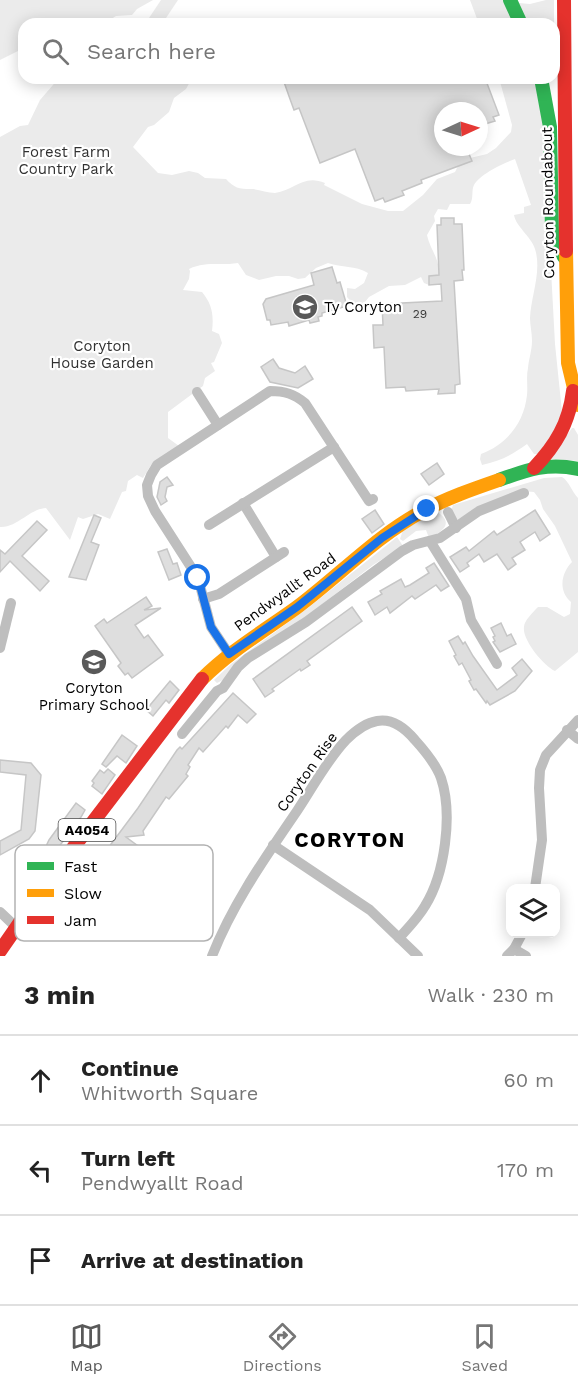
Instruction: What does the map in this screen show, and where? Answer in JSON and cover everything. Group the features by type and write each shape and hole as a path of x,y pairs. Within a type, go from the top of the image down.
{"main road":[{"path":"510,0 518,18"},
{"name":"Coryton Roundabout","path":"564,0 567,339 573,386 578,405"},
{"path":"542,84 550,127 552,232 566,260"},
{"name":"Pendwyallt Road","path":"534,468 555,446 565,429 570,414 573,386"},
{"name":"Pendwyallt Road","path":"76,845 203,678 229,654 297,607 382,538 422,511 461,493 534,468 561,465 578,469"},
{"name":"Pendwyallt Road","path":"0,951 15,931"}],"street":[{"path":"229,654 211,627 198,578 155,511 148,496 147,485 158,465 270,391 280,391 293,394 305,403 369,501 373,499"},
{"path":"197,392 218,425"},
{"path":"209,525 334,447"},
{"path":"183,734 217,691 223,688 238,667 248,658 306,622 402,550 446,535 479,511 524,493"},
{"path":"203,598 219,594 280,554 243,503"},
{"path":"448,512 456,528"},
{"path":"430,542 466,598 471,620 497,664"},
{"path":"0,648 11,603"},
{"path":"203,678 217,691"},
{"name":"Coryton Rise","path":"212,956 240,897 339,749 363,726 380,720 396,723 405,729 428,756 440,776 444,798 445,830 442,859 432,893 424,908 399,938"},
{"path":"536,884 542,840 538,788 540,770 546,755 578,720"},
{"path":"567,730 578,739"},
{"path":"273,845 370,909 418,956"},
{"path":"0,912 15,926"},
{"path":"519,938 511,952 526,956"}],"green space":[{"path":"0,0 153,0 137,9 132,15 113,18 18,18 18,51 0,60"},
{"path":"161,0 178,0 166,18 149,18"},
{"path":"470,0 505,0 512,18 477,18"},
{"path":"554,0 554,18 524,18 519,3 530,4"},
{"path":"54,84 189,84 174,98 169,112 154,125 148,127 133,147 158,173 172,175 189,171 205,178 226,179 240,188 275,193 311,180 325,183 324,185 362,204 388,211 403,211 423,195 437,179 455,172 458,166 470,158 488,156 488,153 511,132 512,125 501,84 538,84 542,102 555,344 562,412 557,430 539,454 534,454 527,444 506,457 482,465 481,454 499,444 513,431 522,415 527,395 527,371 532,348 530,318 537,275 537,257 533,244 514,215 524,213 524,207 531,205 515,159 493,169 477,181 473,187 470,204 450,204 447,210 438,209 434,216 435,221 427,235 439,271 449,275 429,276 429,285 424,283 421,277 405,285 389,286 369,297 361,307 354,305 347,297 347,288 355,289 364,283 368,273 363,270 328,263 316,268 305,278 276,276 259,280 246,275 238,263 208,264 189,269 189,279 183,290 202,292 205,296 212,310 212,331 219,334 222,343 214,362 211,363 215,371 205,378 203,386 168,412 168,438 179,446 151,465 143,478 137,475 128,481 126,491 122,492 110,519 98,514 83,519 78,517 70,540 46,508 12,525 0,527 0,137 20,126 28,125 40,100"},
{"path":"572,428 578,435 578,461 550,459"},
{"path":"562,477 578,498 578,652 555,671 545,664 535,652 524,632 525,622 538,607 547,607 564,617 570,614 571,602 564,593 563,577 572,562 540,500 534,492 521,491 459,520 454,519 451,511 453,505 544,478"},
{"path":"437,512 446,523 438,533 429,538 426,530 416,531 403,541 400,539 403,530"},
{"path":"397,537 403,546 373,565 225,679 217,683 214,680 231,664 308,608"}],"building":[{"path":"285,84 487,84 499,115 493,117 495,121 488,123 488,102 434,102 434,156 470,156 472,161 421,180 422,183 402,191 404,195 385,202 383,198 375,201 355,149 320,163 299,108 294,110"},
{"path":"441,218 454,218 454,224 462,224 463,280 454,281 460,384 455,385 455,393 438,394 439,389 406,391 405,387 386,388 384,347 374,348 373,325 383,325 382,304 442,301 441,284 429,285 429,276 439,275 437,225 441,225"},
{"path":"332,267 337,283 340,282 347,306 322,313 322,316 318,317 319,321 310,323 309,320 289,326 288,322 271,325 270,320 267,320 263,304 266,299 314,285 311,273"},
{"path":"273,359 279,368 295,373 305,366 313,379 298,388 270,382 261,367"},
{"path":"437,463 444,474 429,485 421,474"},
{"path":"167,477 173,485 167,487 165,497 167,501 161,505 157,497 160,482"},
{"path":"375,510 384,524 372,533 362,519"},
{"path":"535,510 550,534 540,541 535,532 520,542 525,550 512,558 516,564 508,570 497,554 484,562 479,554 467,563 469,566 460,572 450,557 466,547 469,551 494,531 497,535"},
{"path":"94,515 101,518 91,542 99,545 86,580 69,577"},
{"path":"37,521 47,530 22,556 49,581 40,591 10,561 0,572 0,550 5,554"},
{"path":"167,549 173,564 177,563 181,575 169,580 158,552"},
{"path":"434,563 449,586 441,591 436,585 415,599 412,596 390,613 387,607 375,615 368,602 382,594 380,591 401,579 405,587 410,585 429,573 426,568"},
{"path":"146,597 152,606 144,610 161,608 135,625 144,638 148,635 163,655 132,678 128,673 125,675 118,666 121,663 95,626 104,619 107,623"},
{"path":"352,607 362,621 307,661 310,665 301,671 300,669 272,689 274,691 265,697 253,679"},
{"path":"501,623 507,636 511,634 516,644 500,652 493,642 495,636 491,628"},
{"path":"458,636 463,644 465,642 497,690 517,675 512,668 522,659 532,671 515,691 490,705 476,689 474,690 462,663 459,665 454,656 456,655 449,641"},
{"path":"170,681 179,690 169,703 166,700 153,716 146,710"},
{"path":"233,693 256,714 247,723 238,715 203,752 199,748 188,765 190,767 186,774 188,776 169,799 166,797 143,831 144,835 126,837 137,845 110,845 177,750 180,747 182,749"},
{"path":"122,735 137,746 126,763 117,756 106,767 102,764"},
{"path":"0,760 31,763 41,775 35,831 29,839 0,855 0,841 21,830 26,775 0,772"},
{"path":"108,769 115,775 102,794 92,786 94,783 92,781 100,770 104,773"},
{"path":"76,803 85,810 60,845 47,845"}],"traffic: fast":[{"path":"510,0 518,18"},
{"path":"542,84 550,127 552,232 564,257"},
{"path":"499,480 528,470 547,467 578,469"}],"traffic: slow":[{"path":"566,251 568,363 578,405"},
{"path":"202,679 236,650 312,596 389,532 441,502 499,480"}],"traffic: jam":[{"path":"564,0 566,251"},
{"path":"534,468 549,451 560,433 565,423 573,391"},
{"path":"75,845 202,679"},
{"path":"0,951 15,929"}],"place":[{"name":"Ty Coryton","path":"305,307"},
{"name":"Coryton Primary School","path":"94,662"}],"district":[{"name":"CORYTON","path":"350,839"}],"route":[{"path":"198,578 211,627 229,654 297,607 382,538 427,509"}],"park label":[{"name":"Forest Farm Country Park","path":"66,160"},
{"name":"Coryton House Garden","path":"102,354"}]}
